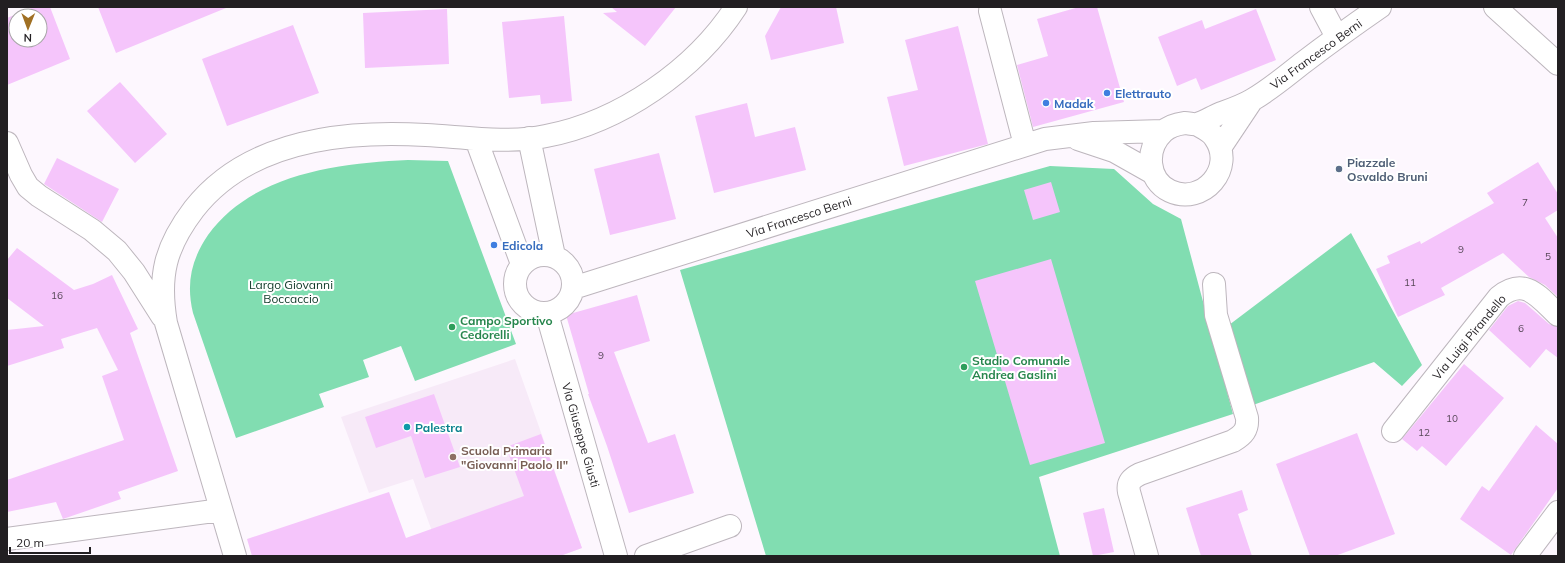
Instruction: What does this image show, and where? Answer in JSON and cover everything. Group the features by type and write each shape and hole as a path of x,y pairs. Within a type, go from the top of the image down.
{"street":[{"path":"235,556 166,322 162,300 163,279 168,256 176,237 187,219 201,201 220,184 251,162 271,153 291,147 337,137 393,134 476,139 529,138 546,136 585,126 636,101 663,82 705,46 736,7"},
{"path":"1321,7 1337,37"},
{"name":"Via Francesco Berni","path":"573,288 1045,139 1094,133 1163,131 1179,124 1196,124 1252,100 1380,7"},
{"path":"1495,7 1558,64"},
{"path":"990,12 1025,145"},
{"name":"Via Francesco Berni","path":"1065,136 1090,142 1114,151 1153,173 1160,183 1170,190 1181,194 1193,194 1204,190 1213,182 1220,171 1222,160 1220,148 1252,100"},
{"path":"1196,124 1206,129 1215,138 1220,148"},
{"path":"1153,173 1150,162 1151,151 1156,140 1163,131"},
{"path":"529,138 554,256"},
{"path":"476,139 522,264"},
{"path":"7,143 28,187 39,196 92,230 116,251 134,272 166,322"},
{"path":"537,256 554,256 569,269 573,278 573,288 570,298 564,306 556,311 546,314 536,313 520,302 514,282 517,272 522,264 529,259 537,256"},
{"path":"1147,556 1129,492 1128,486 1130,480 1140,474 1234,441 1247,429 1246,418 1216,315 1214,284"},
{"name":"Via Luigi Pirandello","path":"1393,431 1499,297 1504,293 1517,288 1530,290 1558,315"},
{"name":"Via Giuseppe Giusti","path":"546,314 616,556"},
{"path":"7,539 222,510"},
{"path":"1525,556 1558,512"},
{"path":"646,556 730,526"}],"shaded area":[{"name":"Scuola Primaria \"Giovanni Paolo II\"","path":"515,359 582,548 560,556 441,556 413,479 369,493 341,417"}],"green space":[{"name":"Largo Giovanni Boccaccio","path":"408,160 448,161 516,344 415,381 401,346 363,360 369,377 319,394 324,407 236,438 193,313 191,302 190,282 194,263 202,244 226,214 248,198 272,185 298,176 353,164"},
{"name":"Stadio Comunale Andrea Gaslini","path":"1050,166 1114,169 1153,204 1181,219 1233,414 1039,477 1060,556 766,556 680,270"},
{"path":"1351,233 1422,365 1402,386 1374,362 1253,405 1229,325"}],"building":[{"path":"50,7 70,59 7,85 7,18 8,48 48,48 48,8 32,8"},
{"path":"98,7 226,7 226,8 116,53"},
{"path":"611,7 676,7 645,46 603,13 617,12"},
{"path":"781,7 836,7 844,43 771,60 765,36"},
{"path":"1079,7 1097,7 1124,102 1033,127 1017,65 1048,56 1037,19"},
{"path":"447,9 449,64 365,68 363,13"},
{"path":"1256,9 1276,60 1201,90 1196,78 1177,86 1158,37 1202,20 1205,29"},
{"path":"564,16 572,101 541,104 540,95 509,98 502,22"},
{"path":"293,25 319,93 227,126 202,59"},
{"path":"958,26 988,144 904,166 887,97 918,90 905,40"},
{"path":"120,82 167,134 135,163 87,111"},
{"path":"747,103 755,137 795,127 806,170 714,193 695,116"},
{"path":"659,153 676,219 610,235 594,169"},
{"path":"57,158 119,189 102,222 44,184"},
{"path":"1538,162 1558,194 1558,210 1545,218 1558,238 1558,297 1545,285 1529,277 1503,253 1441,288 1445,295 1398,317 1376,269 1390,263 1387,256 1420,241 1421,244 1494,203 1487,193"},
{"path":"1051,182 1060,212 1033,220 1024,190"},
{"path":"17,248 74,290 93,284 112,275 138,329 130,333 178,471 118,492 121,499 63,519 56,502 7,512 7,480 124,440 102,376 118,370 97,328 61,339 64,348 7,366 7,330 44,326 7,298 7,260"},
{"path":"1051,259 1105,443 1030,465 975,281"},
{"path":"637,295 650,341 614,352 648,443 675,434 694,493 629,513 588,394 566,315"},
{"path":"1518,301 1525,303 1549,324 1558,327 1558,358 1546,349 1530,368 1489,330 1508,306"},
{"path":"1464,364 1504,398 1446,466 1422,446 1417,451 1402,439"},
{"name":"Palestra","path":"434,394 460,467 425,478 411,436 376,448 365,417"},
{"path":"1536,425 1558,444 1558,488 1511,555 1460,519 1482,486 1489,491"},
{"path":"1357,433 1395,534 1335,556 1310,556 1276,464"},
{"path":"541,434 582,548 560,556 252,556 247,539 389,492 406,538 524,496 506,447"},
{"path":"1242,490 1248,510 1238,514 1252,556 1201,556 1186,508"},
{"path":"1104,508 1114,552 1093,556 1083,513"}],"place":[{"name":"Elettrauto","path":"1107,93"},
{"name":"Madak","path":"1046,103"},
{"name":"Piazzale Osvaldo Bruni","path":"1339,169"},
{"name":"Edicola","path":"494,245"},
{"name":"Campo Sportivo Cedorelli","path":"452,327"},
{"name":"Stadio Comunale Andrea Gaslini","path":"964,367"},
{"name":"Palestra","path":"407,427"},
{"name":"Scuola Primaria \"Giovanni Paolo II\"","path":"453,457"}]}
